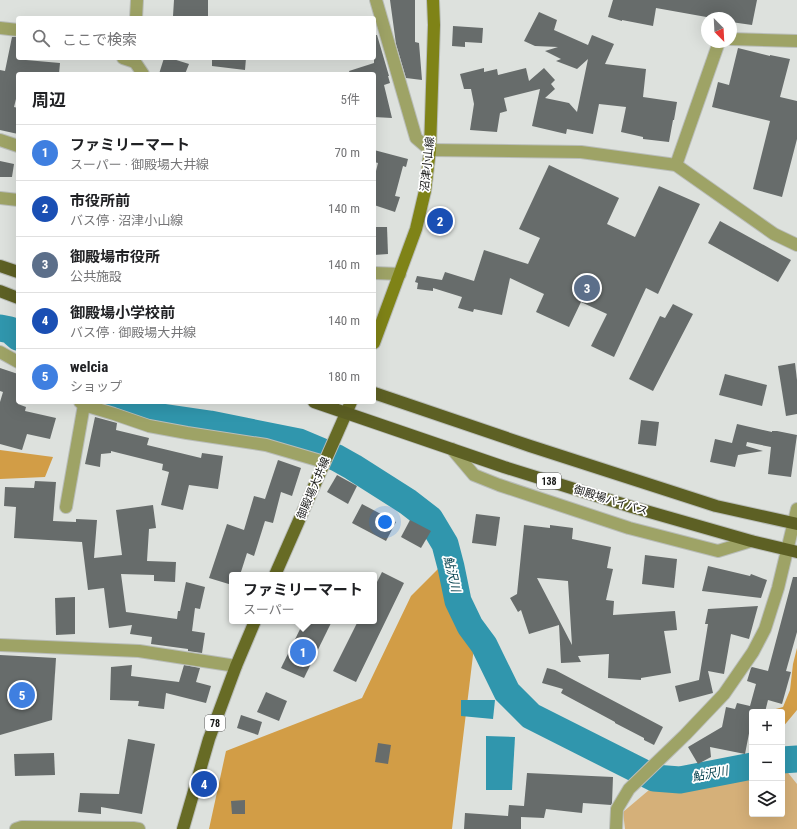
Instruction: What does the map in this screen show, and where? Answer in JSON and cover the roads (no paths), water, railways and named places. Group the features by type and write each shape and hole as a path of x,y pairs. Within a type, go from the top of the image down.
{"highway":[{"path":"0,266 16,271"},
{"path":"0,292 16,297"},
{"name":"138","path":"376,394 530,446 716,506 795,524"},
{"name":"御殿場バイパス","path":"325,404 348,408 452,449 632,508 792,551"}],"main road":[{"name":"沼津小山線","path":"376,338 416,230 425,191 430,150 434,25 433,0"},
{"name":"御殿場大井線","path":"276,572 348,408"},
{"name":"78","path":"183,829 209,738 254,624"}],"street":[{"path":"136,16 137,0"},
{"path":"376,0 416,138 430,150 581,152 676,165 774,234 797,245"},
{"path":"0,28 16,30"},
{"path":"737,39 797,41"},
{"path":"676,165 717,48"},
{"path":"135,60 143,72"},
{"path":"0,140 16,145"},
{"path":"0,198 16,200"},
{"path":"376,273 400,274"},
{"path":"0,352 16,361"},
{"path":"66,507 82,404 149,426 266,444 324,462"},
{"path":"452,449 474,475 499,486 629,528 718,551 751,541"},
{"path":"616,829 617,809 629,789 685,735 724,694 753,652 765,629 792,551 797,509"},
{"path":"0,645 139,651 236,666"},
{"path":"16,829 22,827 138,829"}],"water":[{"path":"461,700 495,700 493,719 461,716"},
{"path":"486,736 515,737 512,790 486,790"}],"waterway":[{"name":"鮎沢川","path":"0,328 10,330 16,335"},
{"name":"鮎沢川","path":"117,404 155,416 210,424 299,442 337,458 408,502 430,519 445,544 458,601 470,626 484,645 507,692 531,716 654,778 680,780 749,767"},
{"name":"鮎沢川","path":"785,760 797,759"}],"place":[{"name":"市役所前","path":"440,221"},
{"name":"御殿場市役所","path":"587,288"},
{"name":"ファミリーマート","path":"303,652"},
{"name":"welcia","path":"22,695"},
{"name":"御殿場小学校前","path":"204,784"}]}
